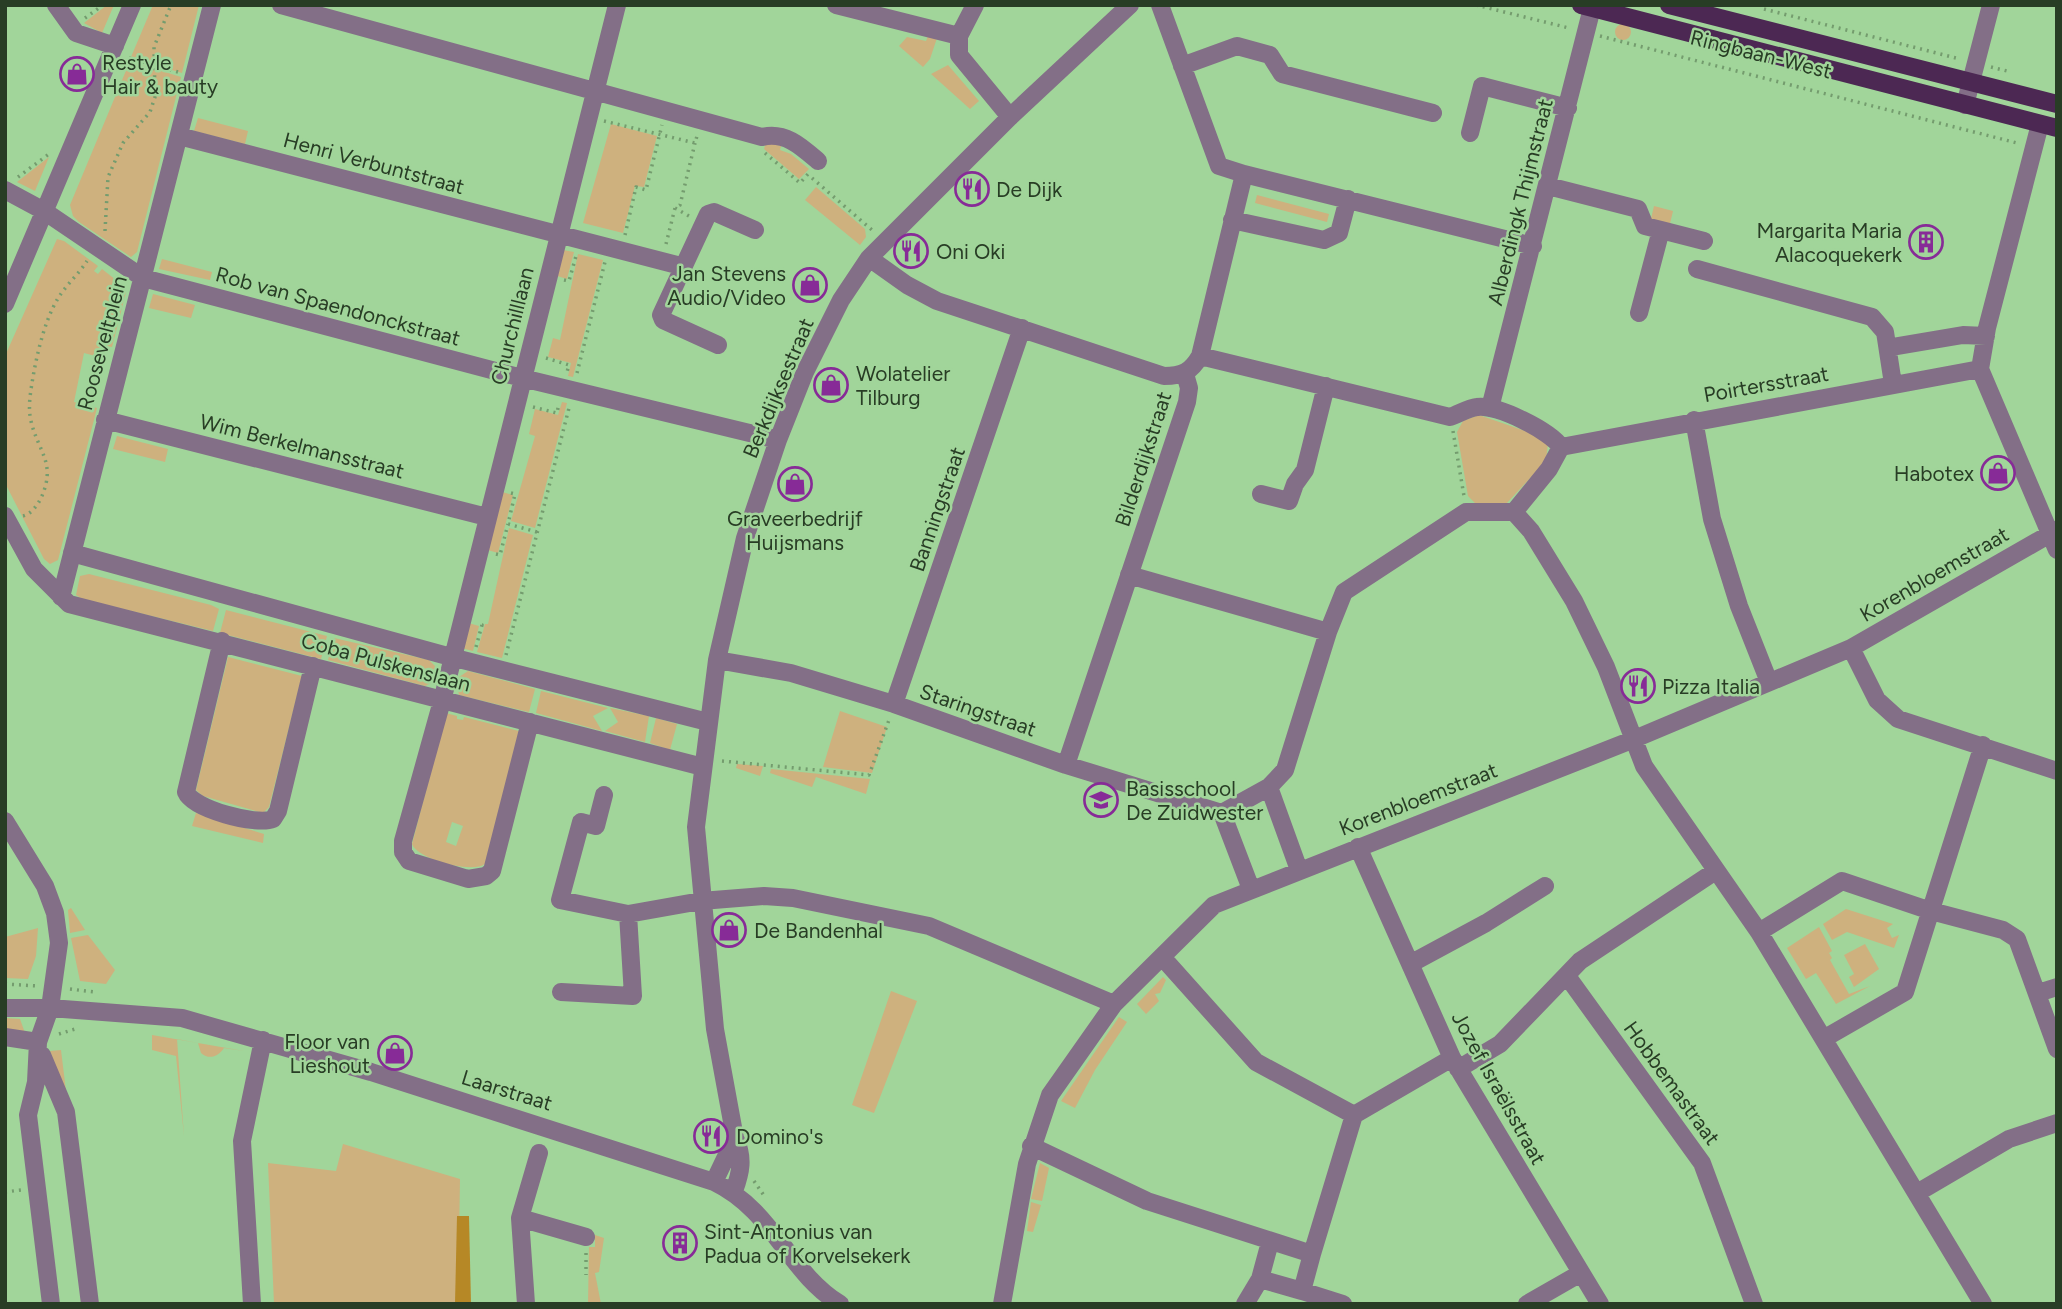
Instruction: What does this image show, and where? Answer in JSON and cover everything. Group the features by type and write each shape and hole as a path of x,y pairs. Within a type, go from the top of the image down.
{"main road":[{"name":"Ringbaan-West","path":"1669,5 2057,104"},
{"name":"Ringbaan-West","path":"1587,7 2048,126"}],"street":[{"path":"56,5 76,33 113,49"},
{"path":"5,304 132,5"},
{"name":"Rooseveltplein","path":"61,597 212,5"},
{"path":"281,5 594,93 762,137 769,135 796,142 813,168"},
{"name":"Churchilllaan","path":"530,722 497,863 486,876 468,879 410,861 403,852 403,841 442,701 617,5"},
{"path":"836,5 959,36"},
{"path":"975,5 959,36 959,55 1010,117"},
{"name":"Berkdijksestraat","path":"734,1191 741,1173 742,1153 735,1138 715,1028 696,827 717,660 745,538 778,440 817,348 841,300 869,258 1010,117 1130,5"},
{"path":"1160,5 1219,166 1533,246"},
{"path":"1965,104 1991,5"},
{"name":"Alberdingk Thijmstraat","path":"1490,408 1587,33 1587,7"},
{"path":"1182,66 1237,47 1270,55 1282,74 1433,113"},
{"path":"1470,133 1482,86 1568,108"},
{"path":"2048,126 2035,147 1986,336 1980,369 2054,538"},
{"name":"Henri Verbuntstraat","path":"179,136 558,235 615,249 684,261"},
{"name":"Bilderdijkstraat","path":"1066,765 1187,402 1189,388 1185,374 1199,356 1244,174"},
{"name":"Rob van Spaendonckstraat","path":"10,184 96,248 143,278 522,378 778,440"},
{"path":"1548,186 1638,209 1645,226 1704,241"},
{"path":"1232,220 1324,240 1339,233 1348,199"},
{"path":"718,345 663,320 661,315 708,214 714,212 755,230"},
{"path":"1639,313 1661,230"},
{"path":"869,258 907,285 937,301 1164,376 1185,374"},
{"path":"1697,269 1872,317 1885,332 1893,384"},
{"name":"Banningstraat","path":"894,704 1022,328"},
{"path":"1892,347 1963,335 1986,336"},
{"path":"1199,356 1450,417 1476,407 1490,408 1543,429 1553,435 1561,447 1549,469 1514,512"},
{"name":"Poirtersstraat","path":"1561,447 1694,420 1980,369"},
{"path":"1261,494 1289,501 1295,484 1306,470 1326,386"},
{"name":"Wim Berkelmansstraat","path":"105,420 487,517"},
{"path":"1694,420 1712,519 1739,606 1769,682"},
{"path":"1251,889 1222,813 1269,787 1285,770 1328,632 1344,592 1466,512 1514,512 1531,531 1574,601 1606,667 1644,766 1714,872 1759,932 1983,1304"},
{"path":"6,517 34,569 61,597"},
{"name":"Korenbloemstraat","path":"1002,1304 1031,1146 1050,1095 1114,1004 1214,905 1632,740 1851,648 2054,538"},
{"name":"Coba Pulskenslaan","path":"72,553 451,657 708,722"},
{"path":"1129,575 1328,632"},
{"name":"Coba Pulskenslaan","path":"61,597 69,604 442,701 703,763"},
{"path":"222,642 186,792 195,804 258,822 272,819 278,811 313,666"},
{"path":"1851,648 1877,700 1898,719 2057,771"},
{"name":"Staringstraat","path":"717,660 791,673 894,704 1066,765 1222,813"},
{"path":"1825,1038 1905,992 1983,745"},
{"path":"1269,787 1299,870"},
{"path":"604,795 596,826 580,822 560,900 628,914 701,901 764,896 793,898 929,926 1114,1004"},
{"path":"5,821 45,886 55,913 59,943 54,986 38,1042 36,1082 27,1115 51,1304"},
{"name":"Jozef Israëlsstraat","path":"1358,847 1455,1063 1600,1304"},
{"path":"1302,1291 1354,1115 1455,1063 1500,1044 1580,961 1714,872"},
{"path":"1759,932 1842,881 1931,911 2003,930 2017,939 2057,1049"},
{"path":"1410,964 1486,923 1545,886"},
{"path":"561,992 633,996 628,914"},
{"path":"1163,958 1256,1062 1354,1115"},
{"name":"Hobbemastraat","path":"1567,976 1702,1163 1754,1304"},
{"path":"2038,993 2057,987"},
{"name":"Laarstraat","path":"5,1008 50,1007 182,1018 263,1040 544,1140 714,1182 734,1191"},
{"path":"5,1037 38,1042"},
{"path":"252,1304 242,1141 263,1040"},
{"path":"38,1042 48,1077 66,1112 90,1304"},
{"path":"1917,1193 2010,1139 2057,1123"},
{"path":"714,1182 735,1138"},
{"path":"526,1304 520,1218 544,1140"},
{"path":"1031,1146 1147,1201 1312,1254"},
{"path":"734,1191 774,1231 798,1261 807,1278 827,1297 838,1303"},
{"path":"520,1218 586,1237"},
{"path":"1245,1304 1260,1279 1270,1241"},
{"path":"1527,1304 1581,1273"},
{"path":"1260,1279 1343,1304"}],"path":[{"path":"6,517 27,516 38,504 46,486 48,472 44,450 31,422 29,403 33,379 58,298 104,237 108,177 124,144 150,112 155,97 154,47 171,5"},
{"name":"Ringbaan-West","path":"1476,5 2035,147"},
{"name":"Ringbaan-West","path":"1761,8 2014,73"},
{"path":"113,49 154,67 194,75"},
{"path":"530,419 533,407 557,413 568,388 636,187 646,190 666,111"},
{"path":"588,117 695,143"},
{"path":"684,261 665,247 701,120"},
{"path":"762,137 759,148 800,183 813,168 885,240"},
{"path":"10,184 52,152 69,152"},
{"path":"502,670 537,532 568,388 569,365 546,358 550,338 533,334"},
{"path":"1450,417 1466,512"},
{"path":"494,489 515,494 508,524 537,532"},
{"path":"703,763 869,775 894,704"},
{"path":"5,984 54,986"}],"shaded area":[{"path":"107,5 114,5 102,33 84,23"},
{"path":"153,5 199,5 182,73 165,68 166,64 159,62 157,66 131,57"},
{"path":"1620,24 1626,24 1631,32 1629,38 1620,40 1615,35 1615,29"},
{"path":"928,36 937,38 930,59 923,67 899,46 907,37 926,41"},
{"path":"130,61 181,77 137,252 131,257 79,222 73,216 70,205"},
{"path":"948,65 979,101 970,109 931,74"},
{"path":"198,118 248,131 245,144 194,131"},
{"path":"611,124 657,136 644,187 635,186 623,233 583,223"},
{"path":"766,142 781,146 780,150 791,154 809,169 799,179 764,149"},
{"path":"49,157 35,191 17,182"},
{"path":"816,187 865,229 866,237 860,245 805,200"},
{"path":"1257,195 1329,214 1327,222 1255,203"},
{"path":"1654,206 1673,211 1669,228 1650,223"},
{"path":"57,239 64,241 98,266 94,271 98,274 102,269 121,284 126,292 112,347 107,346 103,358 84,353 74,402 97,408 58,560 50,564 44,559 5,483 5,356"},
{"path":"563,250 574,252 567,279 554,275"},
{"path":"578,254 603,260 573,377 568,376 571,363 548,357 553,338 560,340"},
{"path":"162,259 212,272 210,280 159,269"},
{"path":"153,294 195,305 191,318 149,308"},
{"path":"562,402 567,403 535,528 511,521 535,436 529,434 535,409 558,415"},
{"path":"1479,415 1540,436 1548,443 1546,461 1506,504 1477,505 1468,496 1457,432 1463,421"},
{"path":"117,436 168,449 165,462 113,449"},
{"path":"499,491 513,495 498,553 484,549"},
{"path":"509,528 533,535 502,658 477,652 485,624 488,624"},
{"path":"89,574 211,605 219,609 213,631 82,599 76,595 80,576"},
{"path":"226,610 327,636 321,659 220,633"},
{"path":"465,622 479,626 473,651 461,648"},
{"path":"334,638 429,660 439,670 437,680 425,686 328,660"},
{"path":"228,657 302,676 269,807 263,813 203,796 196,790"},
{"path":"468,671 535,689 529,712 459,695 456,679"},
{"path":"541,691 608,708 593,716 602,731 536,713"},
{"path":"610,708 649,716 645,742 605,731 618,722"},
{"path":"840,711 887,727 872,773 823,767"},
{"path":"446,713 457,716 457,719 463,720 464,717 519,731 485,864 469,867 434,860 416,850 412,844","holes":["452,822 463,826 456,846 446,842"]},
{"path":"656,718 677,724 670,750 650,743"},
{"path":"737,764 763,766 760,776 736,768"},
{"path":"771,769 870,779 866,794 816,777 812,787 770,773"},
{"path":"196,813 264,834 263,843 192,826"},
{"path":"71,908 85,930 70,933 68,910"},
{"path":"1846,909 1893,924 1887,928 1892,938 1899,935 1894,948 1847,932 1832,940 1823,924"},
{"path":"1819,927 1832,951 1829,953 1832,958 1830,960 1849,994 1870,986 1836,1004 1816,973 1806,979 1787,948"},
{"path":"38,928 36,956 28,979 5,978 5,937"},
{"path":"88,935 115,970 106,984 80,981 71,938"},
{"path":"1865,944 1879,969 1854,987 1849,977 1854,974 1844,955"},
{"path":"1163,977 1166,980 1160,993 1155,994 1159,1001 1146,1014 1137,1004"},
{"path":"891,991 917,1001 874,1113 852,1105"},
{"path":"1119,1017 1127,1022 1095,1070 1075,1108 1061,1101"},
{"path":"5,1018 20,1019 25,1033 5,1033"},
{"path":"152,1035 177,1039 184,1136 176,1056 152,1050"},
{"path":"198,1043 244,1051 224,1048 219,1054 210,1057 201,1053"},
{"path":"61,1050 67,1099 50,1051"},
{"path":"343,1144 460,1179 458,1304 274,1304 268,1163 336,1171"},
{"path":"1040,1163 1049,1168 1042,1201 1031,1199"},
{"path":"1031,1202 1041,1205 1033,1232 1027,1231"},
{"path":"457,1216 469,1216 471,1304 455,1304"},
{"path":"595,1235 604,1238 599,1272 595,1273 601,1304 588,1304 589,1247 595,1247"}],"place":[{"name":"Restyle Hair & bauty","path":"77,74"},
{"name":"De Dijk","path":"972,189"},
{"name":"Margarita Maria Alacoquekerk","path":"1926,242"},
{"name":"Oni Oki","path":"911,251"},
{"name":"Jan Stevens Audio/Video","path":"810,285"},
{"name":"Wolatelier Tilburg","path":"831,385"},
{"name":"Habotex","path":"1998,473"},
{"name":"Graveerbedrijf Huijsmans","path":"795,484"},
{"name":"Pizza Italia","path":"1638,686"},
{"name":"Basisschool De Zuidwester","path":"1101,800"},
{"name":"De Bandenhal","path":"729,930"},
{"name":"Floor van Lieshout","path":"395,1053"},
{"name":"Domino's","path":"711,1136"},
{"name":"Sint-Antonius van Padua of Korvelsekerk","path":"680,1243"}]}
